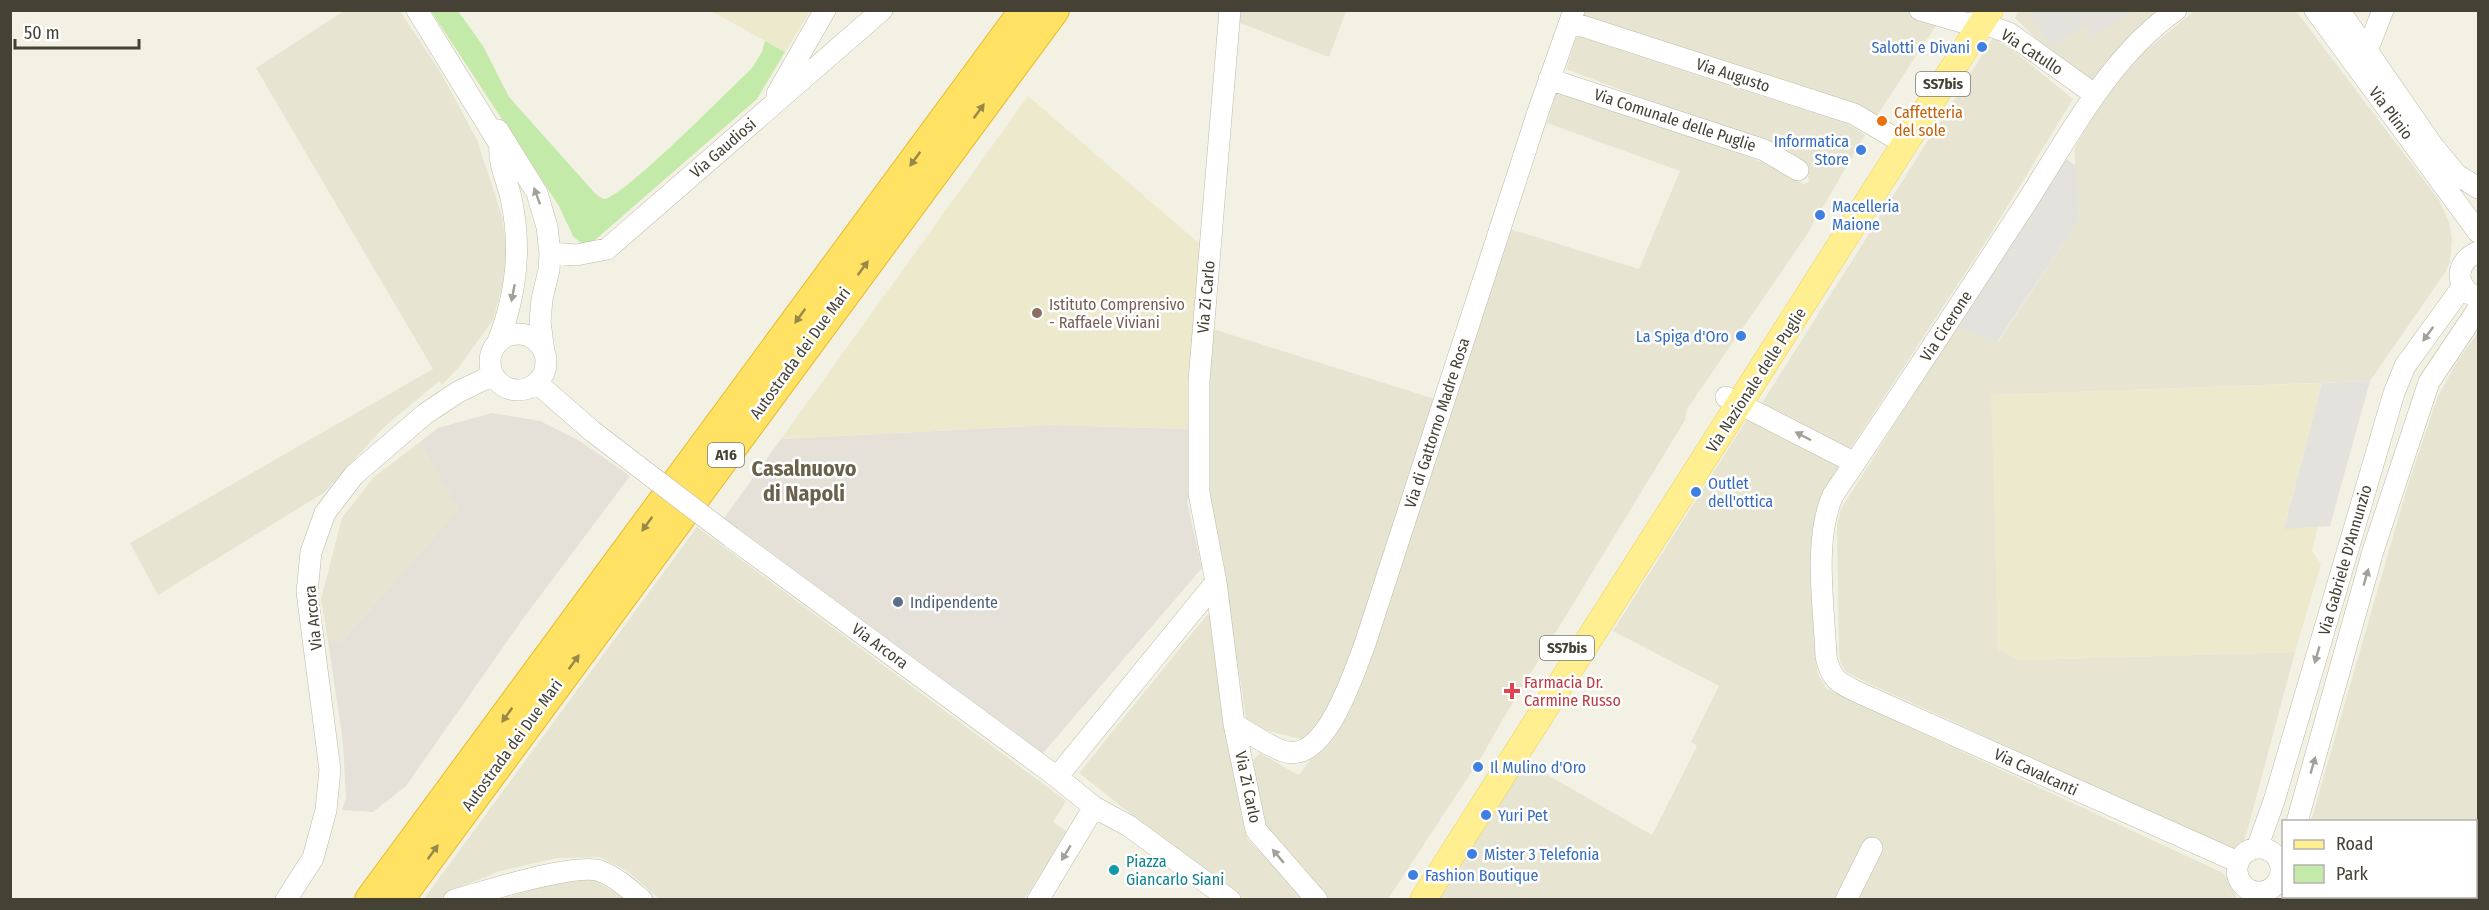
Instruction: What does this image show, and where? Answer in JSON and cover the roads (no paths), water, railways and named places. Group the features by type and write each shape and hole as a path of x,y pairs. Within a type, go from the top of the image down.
{"highway":[{"name":"Autostrada dei Due Mari","path":"370,900 1025,10"},
{"name":"Autostrada dei Due Mari","path":"398,900 1054,10"}],"main road":[{"name":"Via Nazionale delle Puglie","path":"1423,900 1733,400 1977,17"},
{"name":"Via Nazionale delle Puglie","path":"1408,899 1530,709 1623,556 1733,400"}],"street":[{"path":"417,10 500,145 498,158 511,197 517,247 517,272 508,318 491,359 493,375 505,387 513,390 530,387 537,383 545,369 540,322 550,253 547,227 537,193 503,134 484,116"},
{"path":"769,108 825,10"},
{"name":"Via Gaudiosi","path":"550,253 576,255 607,249 882,10"},
{"name":"Via Zi Carlo","path":"1230,10 1198,381 1199,493 1216,582 1234,724 1256,830 1317,900"},
{"name":"Via Catullo","path":"1920,10 1977,17 2009,33 2094,93"},
{"name":"Via Cicerone","path":"1835,681 1828,668 1826,656 1821,534 1833,495 2037,186 2094,93 2135,45 2176,10"},
{"name":"Via Plinio","path":"2315,10 2473,224 2475,254 2465,260 2460,273 2470,292"},
{"path":"2339,10 2433,146 2456,174 2478,188"},
{"path":"2367,51 2383,10"},
{"name":"Via di Gattorno Madre Rosa","path":"1234,724 1284,751 1298,753 1310,746 1325,732 1335,717 1364,646 1549,79 1572,16"},
{"name":"Via Augusto","path":"1572,16 1854,114 1899,140"},
{"name":"Via Comunale delle Puglie","path":"1549,79 1764,150 1798,170"},
{"name":"Via Gabriele D'Annunzio","path":"2257,848 2274,801 2394,393 2405,366 2470,292"},
{"name":"Via Gabriele D'Annunzio","path":"2298,820 2373,551 2429,382 2478,309"},
{"path":"497,344 511,336 527,336 534,340 544,352"},
{"name":"Via Arcora","path":"286,900 313,858 326,810 329,780 326,722 307,592 311,552 325,513 354,475 425,414 458,392 493,375"},
{"name":"Via Arcora","path":"537,383 584,425 731,537 1058,777 1094,807 1129,826 1230,900"},
{"path":"1733,400 1855,463"},
{"path":"1058,777 1216,582"},
{"name":"Via Cavalcanti","path":"1835,681 2238,862"},
{"path":"1038,900 1094,807"},
{"path":"1846,900 1872,848"},
{"path":"2257,848 2272,852 2277,858 2280,880 2267,890 2253,895 2237,875 2238,862 2244,854 2257,848"},
{"path":"454,900 559,872 597,870 620,882 642,900"}],"place":[{"name":"Salotti e Divani","path":"1982,47"},
{"name":"Caffetteria del sole","path":"1882,121"},
{"name":"Informatica Store","path":"1861,150"},
{"name":"Macelleria Maione","path":"1820,215"},
{"name":"Istituto Comprensivo - Raffaele Viviani","path":"1037,313"},
{"name":"La Spiga d'Oro","path":"1741,336"},
{"name":"Outlet dell'ottica","path":"1696,492"},
{"name":"Indipendente","path":"898,602"},
{"name":"Farmacia Dr. Carmine Russo","path":"1512,691"},
{"name":"Il Mulino d'Oro","path":"1478,767"},
{"name":"Yuri Pet","path":"1486,815"},
{"name":"Mister 3 Telefonia","path":"1472,854"},
{"name":"Piazza Giancarlo Siani","path":"1114,870"},
{"name":"Fashion Boutique","path":"1413,875"}],"district":[{"name":"Casalnuovo di Napoli","path":"804,480"}]}
